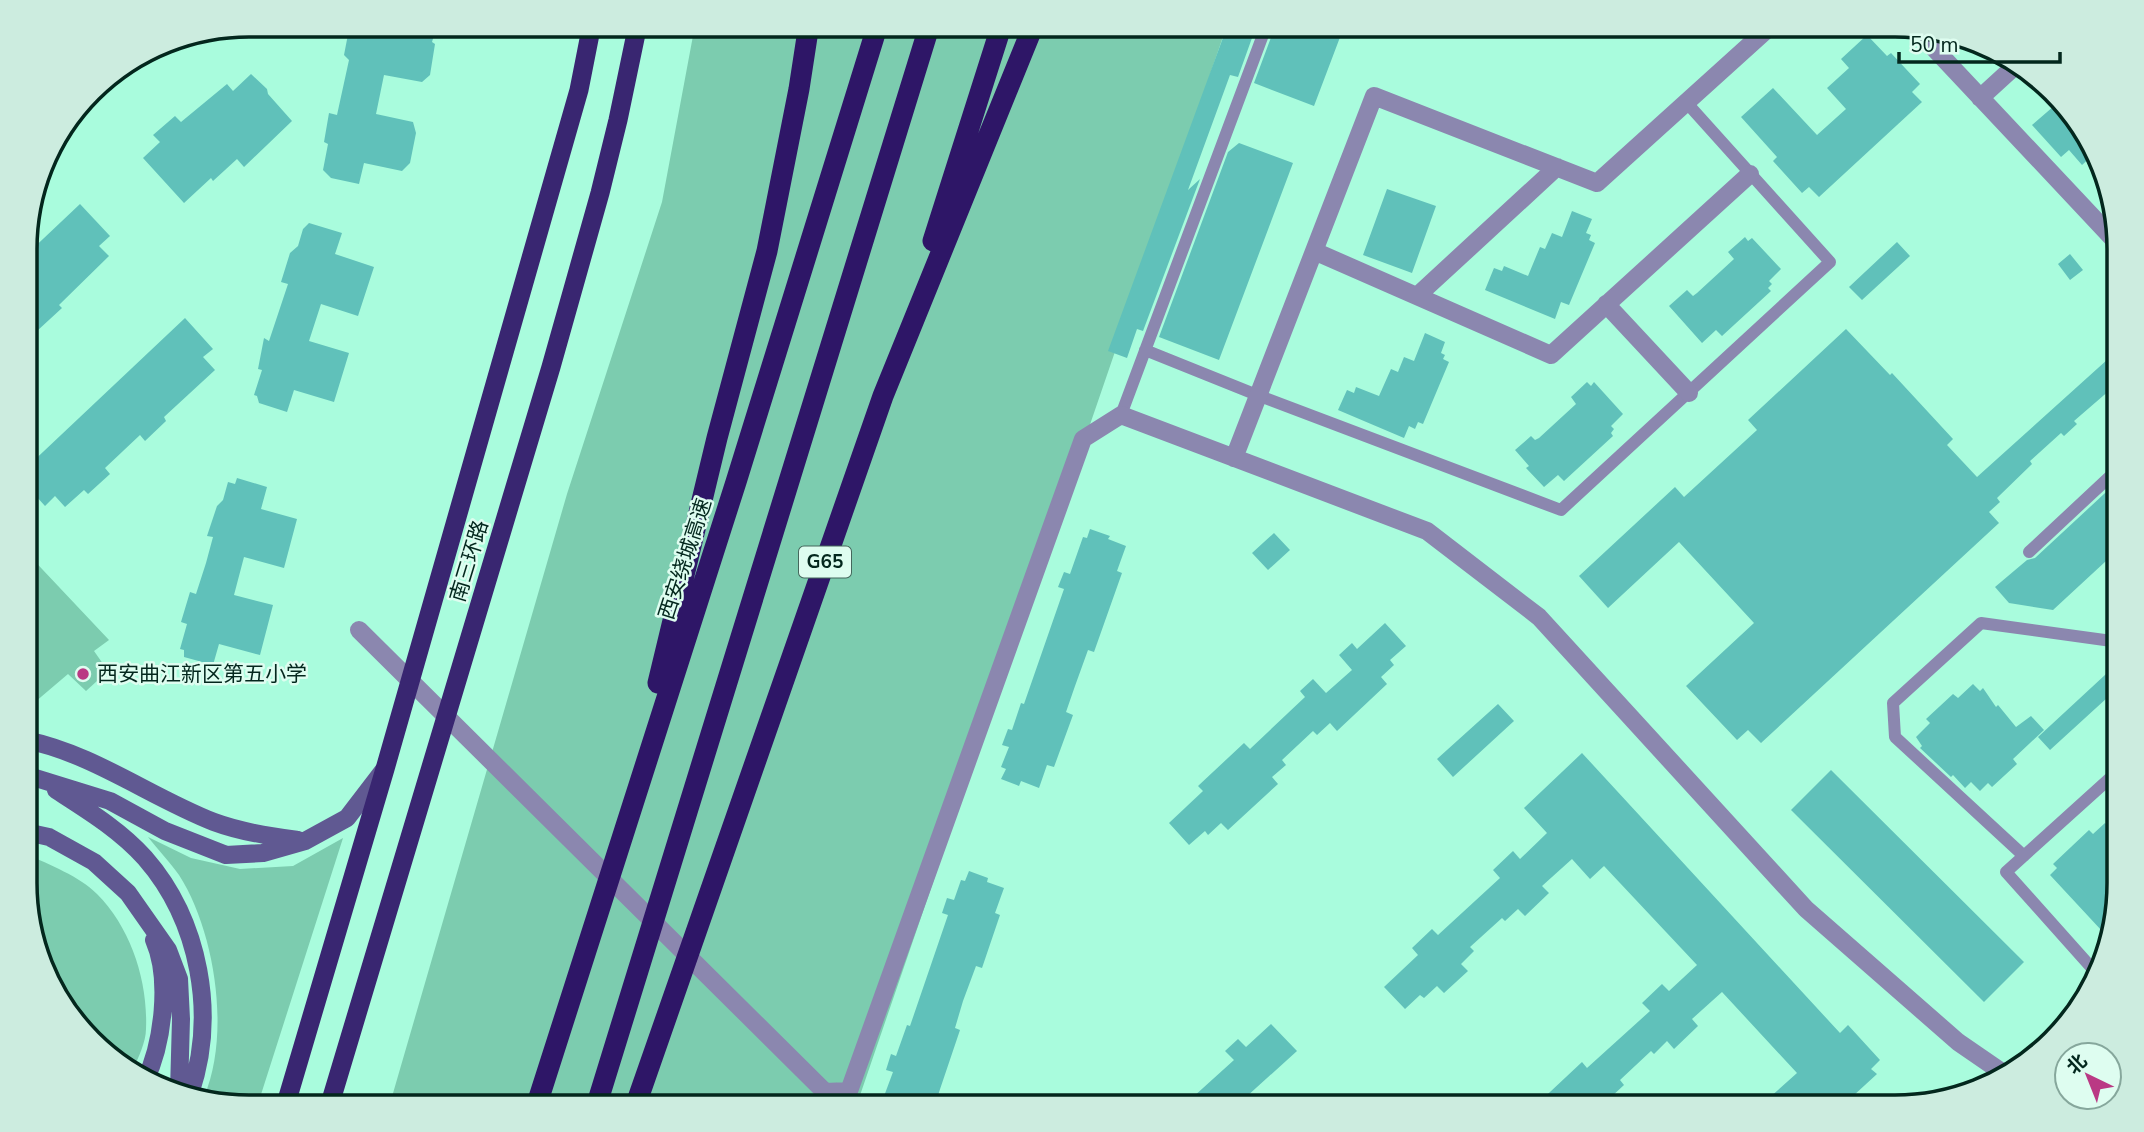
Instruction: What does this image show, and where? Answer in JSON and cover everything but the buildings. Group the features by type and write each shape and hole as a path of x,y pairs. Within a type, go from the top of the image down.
{"highway":[{"name":"南三环路","path":"289,1095 575,104 589,37"},
{"name":"南三环路","path":"333,1095 554,354 615,132 635,37"},
{"path":"617,851 717,438 767,251 797,102 806,37"},
{"name":"西安绕城高速","path":"540,1095 740,469 873,37"},
{"path":"600,1095 926,37"},
{"path":"883,396 998,37"},
{"name":"G65","path":"639,1095 883,396 1029,37"}],"main road":[{"path":"37,742 90,760 214,822 257,834 305,841"},
{"path":"37,777 110,801 165,831 226,855 263,853 305,841 348,818 385,769"},
{"path":"37,779 109,825 144,857 170,892 190,939 202,984 202,1029 197,1073 192,1087"},
{"path":"37,834 49,837 94,862 128,892 168,950 179,979 179,1084"},
{"path":"145,918 158,948 164,998 162,1024 149,1070"}],"street":[{"path":"1234,458 1374,96 1597,183 1758,37"},
{"path":"1926,39 2106,231"},
{"path":"1980,98 2010,70"},
{"path":"1417,296 1557,167"},
{"path":"1314,251 1551,355 1750,174"},
{"path":"1606,304 1689,393"},
{"path":"359,630 825,1092 849,1091 1083,439 1121,415 1427,531 1539,617 1807,909 1958,1042 1997,1069"}],"lane":[{"path":"1121,415 1262,37"},
{"path":"1145,350 1561,510 1830,262 1686,102"},
{"path":"2029,552 2107,479"},
{"path":"2024,856 1895,737 1893,703 1981,623 2107,640"},
{"path":"2090,966 2006,872 2107,782"}],"green space":[{"path":"693,37 1223,37 860,1095 392,1095 567,494 662,202"},
{"path":"37,564 109,640 94,651 108,671 86,691 68,674 37,700"},
{"path":"148,837 191,858 240,869 293,866 343,838 261,1095 206,1091 217,1044 215,983 202,924 179,875"},
{"path":"37,859 64,871 97,894 128,939 144,992 146,1029 136,1063 131,1060 89,1023 72,1001 48,952 41,925"}],"place":[{"name":"西安曲江新区第五小学","path":"83,674"}]}
